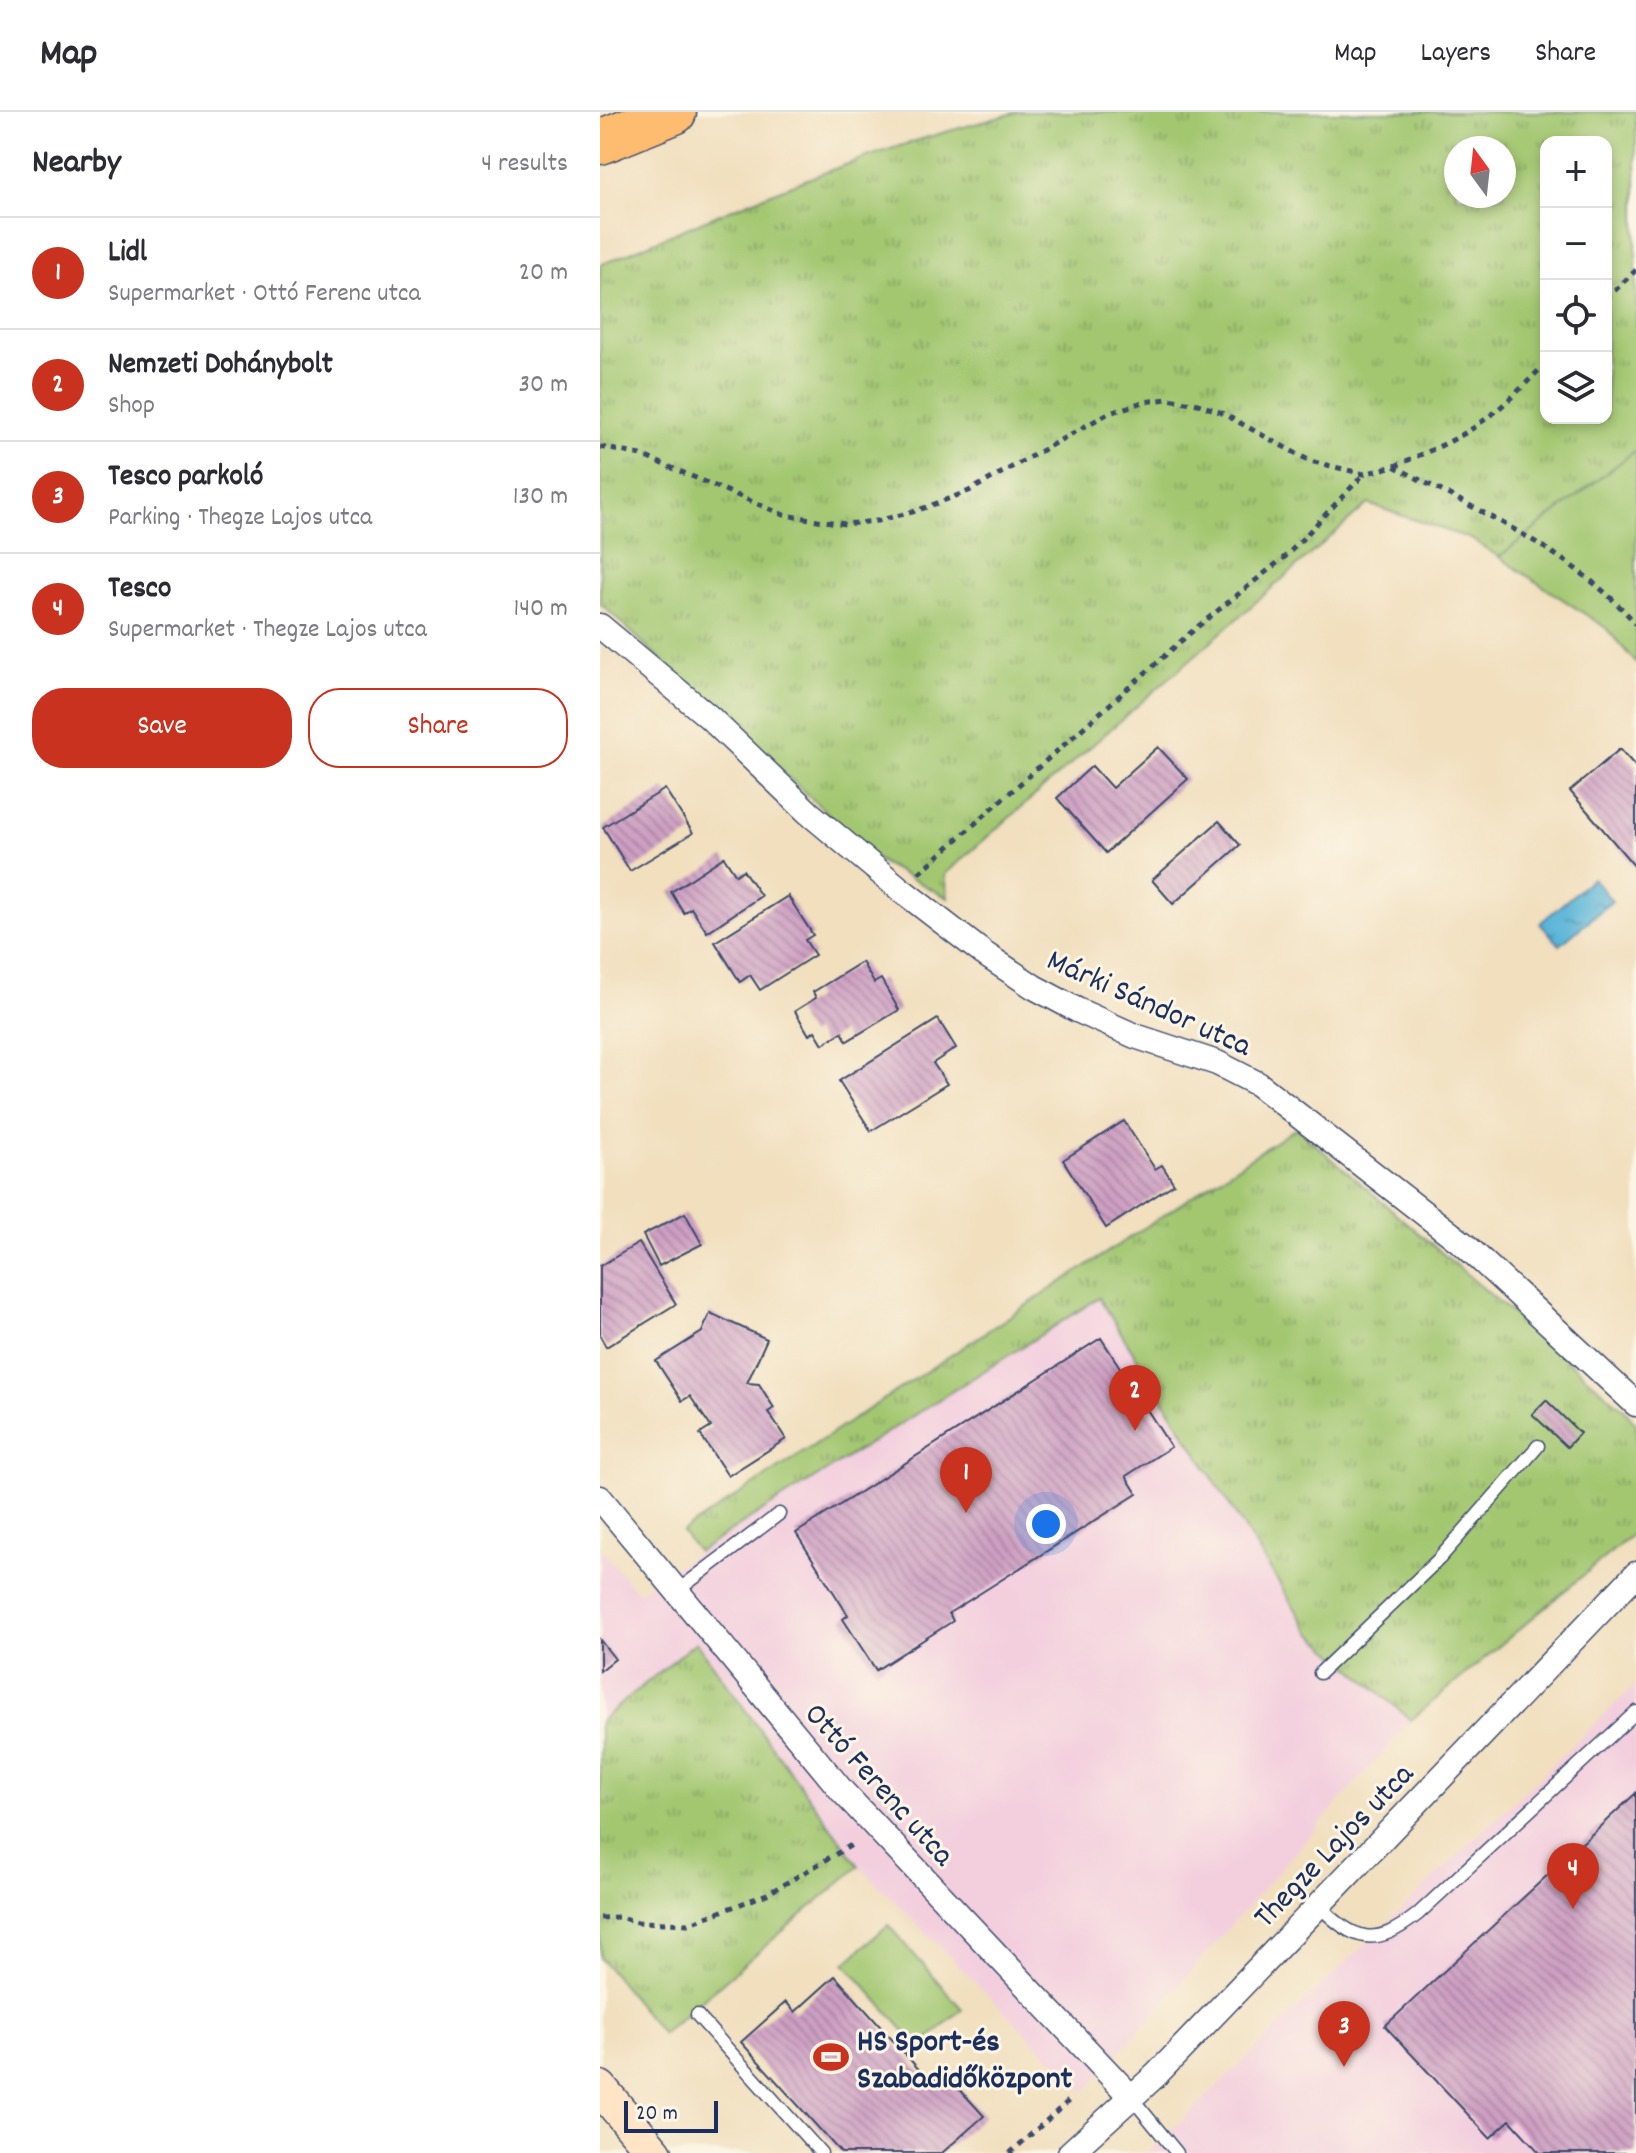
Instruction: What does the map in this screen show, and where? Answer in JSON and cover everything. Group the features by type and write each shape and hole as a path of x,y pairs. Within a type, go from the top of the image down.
{"highway":[{"path":"600,142 674,112"}],"main road":[{"path":"600,2088 655,2153"}],"street":[{"name":"Márki Sándor utca","path":"600,626 709,717 809,813 983,953 1034,987 1077,1010 1135,1036 1217,1063 1258,1084 1466,1246 1636,1404"},
{"name":"Ottó Ferenc utca","path":"600,1498 750,1682 875,1828 1131,2097"},
{"name":"Thegze Lajos utca","path":"1070,2153 1131,2097 1636,1574"}],"lane":[{"path":"1320,1673 1440,1558 1538,1446"},
{"path":"677,1591 779,1514"},
{"path":"1318,1905 1344,1930 1363,1937 1379,1936 1406,1923 1636,1712"},
{"path":"697,2015 821,2153"},
{"path":"1131,2097 1177,2153"}],"path":[{"path":"1612,293 1636,270"},
{"path":"600,447 641,455 784,515 845,524 877,521 916,511 969,491 1107,414 1143,402 1168,399 1198,404 1220,412 1310,461 1364,474 1394,466 1480,424 1540,369"},
{"path":"1394,466 1540,543 1580,570 1636,624"},
{"path":"900,889 1196,628 1286,556 1364,474"},
{"path":"600,1918 688,1924 710,1917 767,1894 842,1853 875,1828"},
{"path":"1010,2153 1072,2098"}],"shaded area":[{"path":"1099,1298 1310,1632 1411,1720 1085,2092 859,1866 696,1643 600,1721 600,1548 638,1593"},
{"path":"1636,1684 1636,2153 1148,2153"}],"green space":[{"path":"1018,112 1636,112 1636,450 1499,557 1471,539 1368,504 945,874 948,898 880,862 600,603 600,265 833,169 912,142"},
{"path":"1636,450 1636,663 1606,628 1499,557"},
{"path":"1296,1128 1624,1409 1636,1424 1636,1531 1411,1720 1310,1632 1099,1298 698,1552 682,1532"},
{"path":"696,1642 859,1866 662,2034 600,1958 600,1721"},
{"path":"888,1925 962,2009 919,2047 845,1963"}],"water":[{"path":"1593,878 1612,901 1560,945 1540,923"}],"building":[{"path":"1158,747 1188,779 1106,853 1057,798 1092,766 1112,788"},
{"path":"1620,749 1636,767 1636,868 1570,791"},
{"path":"665,789 693,833 630,871 603,827"},
{"path":"1219,821 1240,845 1173,904 1152,880"},
{"path":"724,857 736,875 743,870 761,896 707,932 691,908 684,913 671,892"},
{"path":"788,896 813,935 805,940 815,955 760,990 750,975 740,982 715,942"},
{"path":"862,962 874,983 881,979 899,1010 847,1041 842,1032 823,1044 815,1031 809,1035 795,1011 816,998 813,992"},
{"path":"938,1019 956,1048 933,1063 947,1084 871,1131 839,1081"},
{"path":"1124,1121 1155,1169 1162,1165 1174,1184 1106,1228 1063,1160"},
{"path":"685,1213 702,1244 659,1266 643,1235"},
{"path":"639,1243 676,1304 606,1347 600,1336 600,1266"},
{"path":"710,1313 767,1339 747,1383 759,1384 774,1408 768,1412 786,1439 728,1476 700,1434 711,1427 690,1396 682,1401 656,1361 702,1332"},
{"path":"1101,1338 1171,1447 1126,1476 1137,1494 949,1613 953,1621 876,1670 843,1619 848,1615 796,1533"},
{"path":"1546,1400 1580,1433 1567,1447 1532,1414"},
{"path":"600,1640 615,1659 600,1671"},
{"path":"1636,1793 1636,2153 1540,2153 1510,2120 1490,2138 1385,2026"},
{"name":"HS Sport-és Szabadidőközpont","path":"835,1976 931,2083 944,2072 984,2116 942,2153 841,2153 741,2042 786,2002 795,2012"}],"place":[{"name":"Nemzeti Dohánybolt","path":"1135,1431"},
{"name":"Lidl","path":"966,1513"},
{"name":"Tesco","path":"1573,1909"},
{"name":"HS Sport-és Szabadidőközpont","path":"831,2057"},
{"name":"Tesco parkoló","path":"1344,2067"}]}
